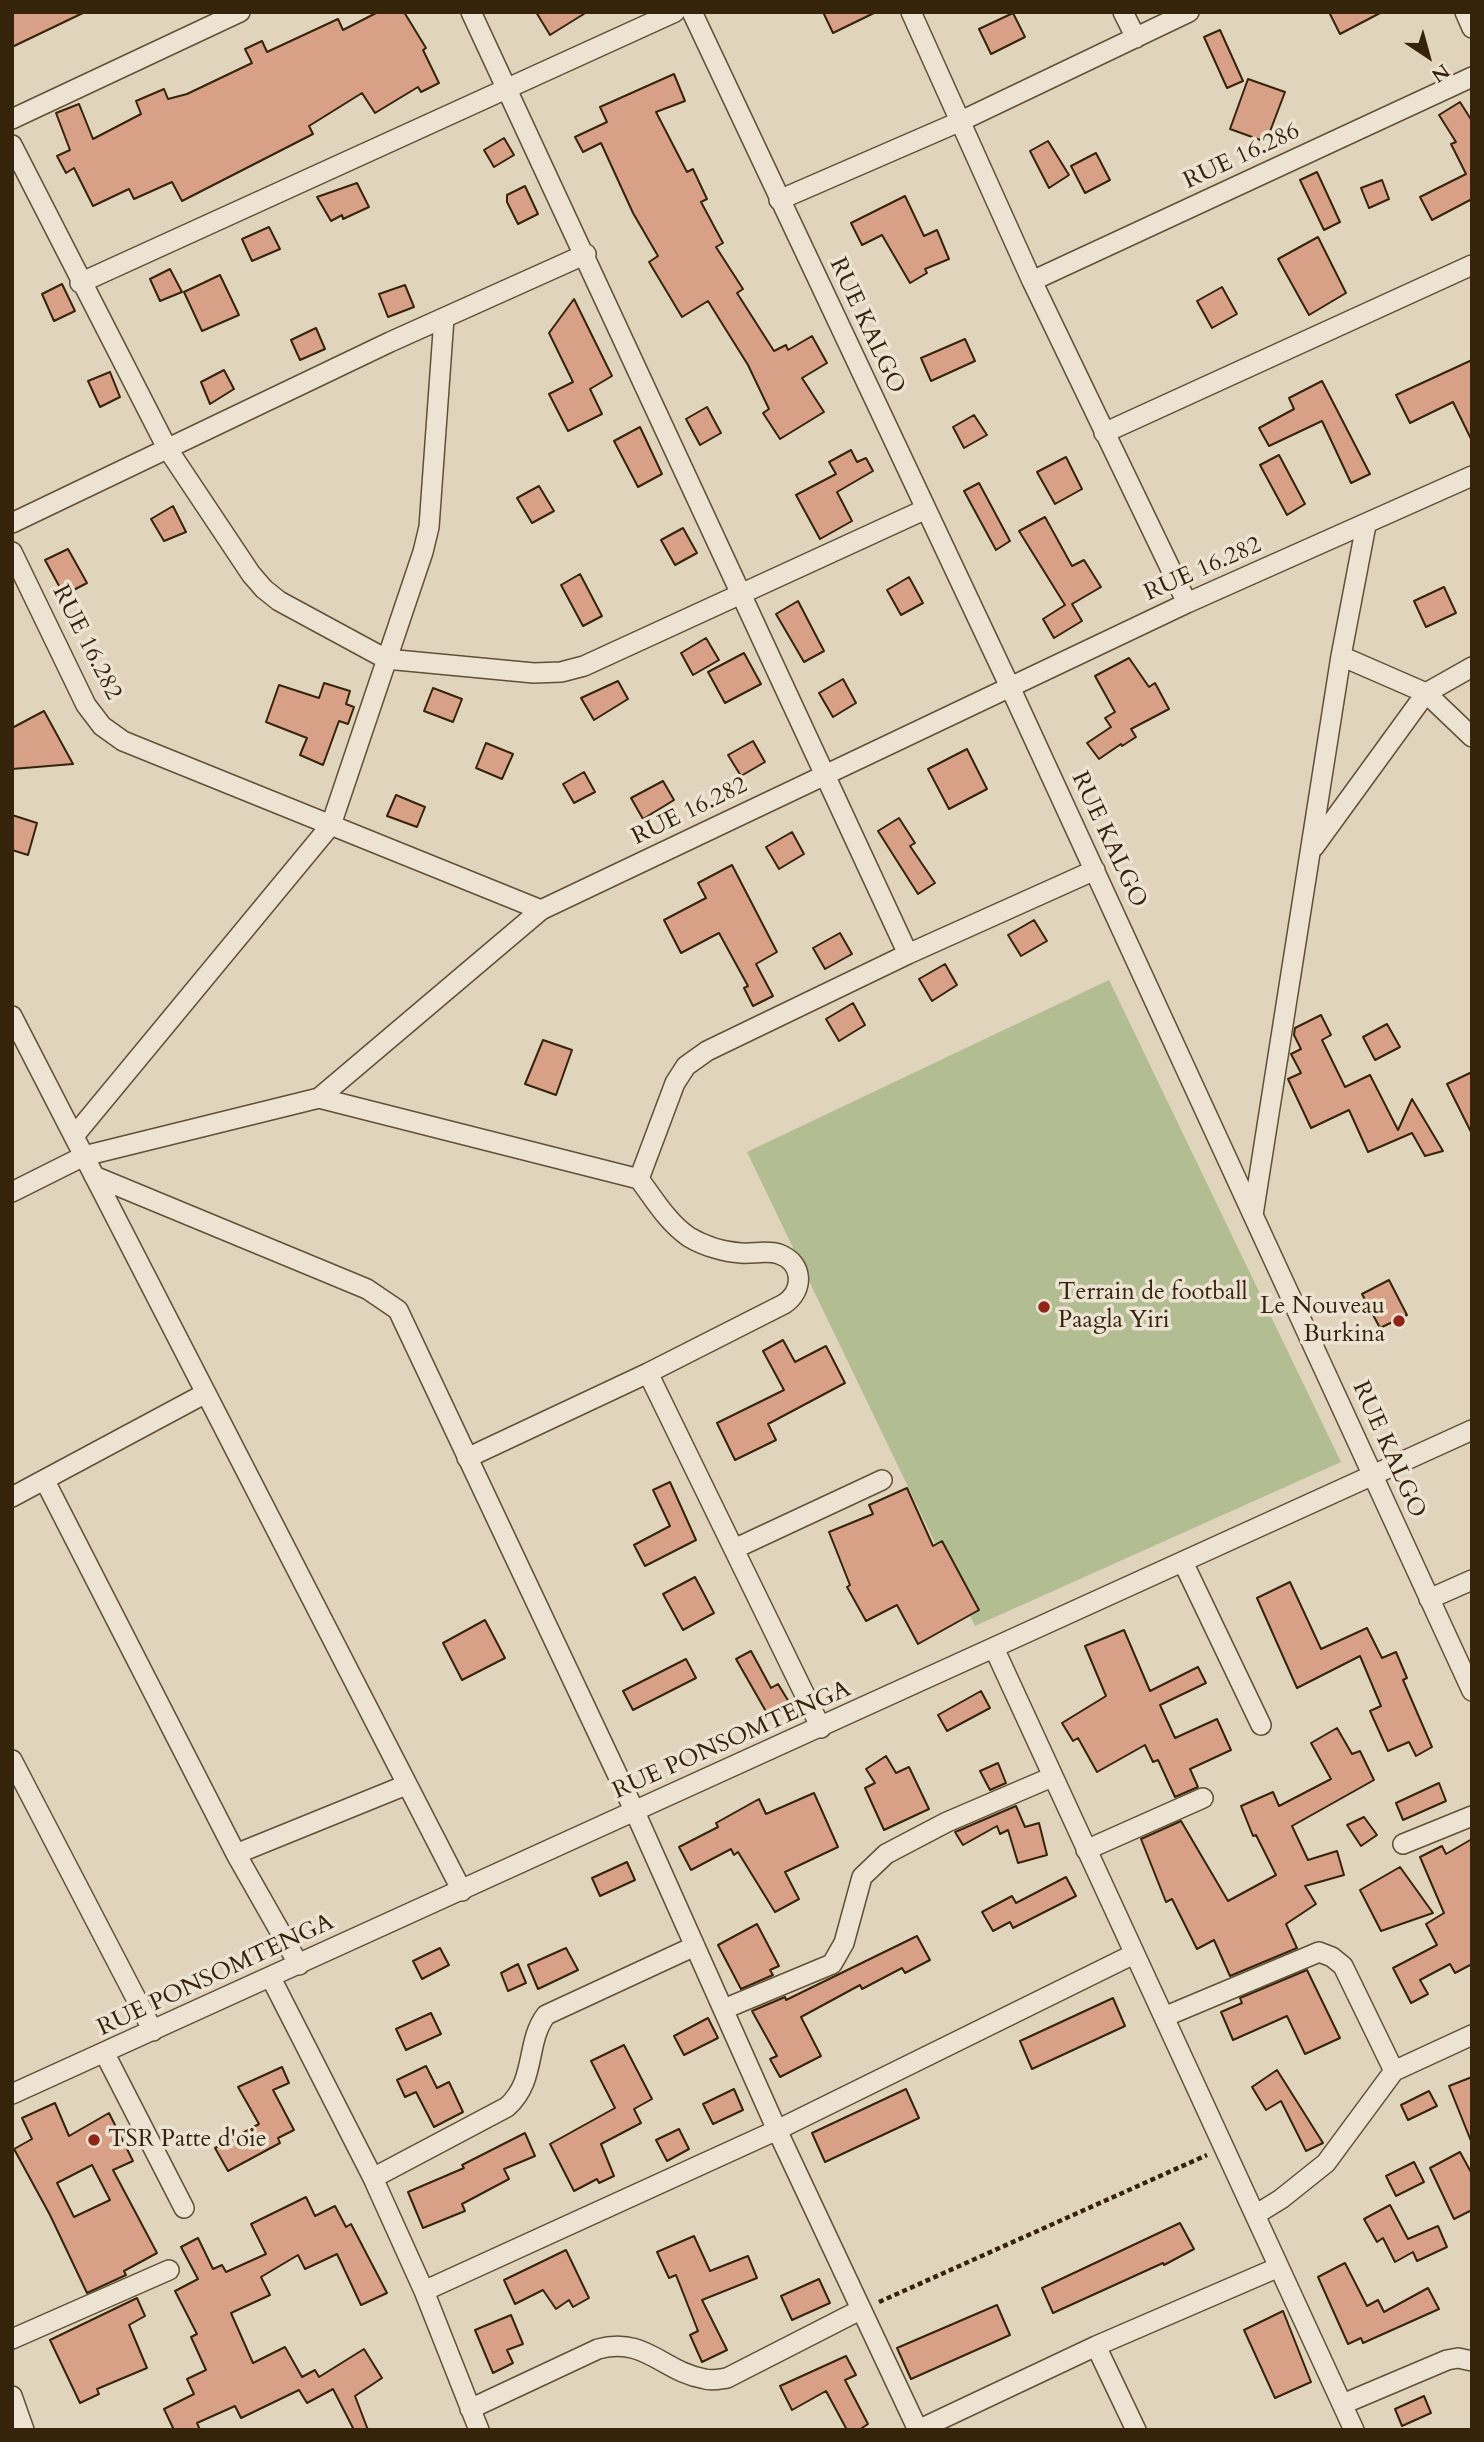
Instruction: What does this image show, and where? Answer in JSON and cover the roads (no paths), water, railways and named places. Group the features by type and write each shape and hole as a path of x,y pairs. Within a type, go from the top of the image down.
{"street":[{"path":"12,120 240,12"},
{"path":"471,12 586,254 908,954"},
{"path":"80,283 675,12"},
{"name":"RUE KALGO","path":"692,12 1010,687 1472,1691"},
{"path":"911,12 1032,281 1186,603"},
{"path":"1124,12 1136,38"},
{"path":"779,200 961,121 1189,12"},
{"path":"1465,12 1472,28"},
{"name":"RUE 16.286","path":"1032,281 1472,76"},
{"path":"12,145 80,283 167,447 251,574 279,601 386,659 561,673 584,666 926,509"},
{"path":"12,523 167,447 586,254"},
{"path":"1104,433 1472,265"},
{"path":"74,1136 331,825 413,584 429,527 443,318"},
{"name":"RUE 16.282","path":"12,552 86,705 102,726 124,741 541,910 1186,603 1472,476"},
{"path":"1253,1215 1341,656 1366,525"},
{"path":"1341,656 1426,693 1472,737"},
{"path":"1311,852 1426,693 1472,667"},
{"path":"639,1179 675,1083 687,1066 735,1035 1095,870"},
{"path":"12,1192 85,1156 319,1098 541,910"},
{"path":"12,1016 462,1891"},
{"path":"319,1098 639,1179 676,1227 691,1238 715,1248 739,1253 775,1253 786,1257 794,1265 800,1282 793,1298 784,1304 648,1373 467,1458"},
{"path":"94,1176 384,1298 398,1310 635,1812 777,2130 918,2430 1096,2346 1279,2267"},
{"path":"648,1373 821,1728"},
{"path":"12,1497 206,1392"},
{"name":"RUE PONSOMTENGA","path":"12,2094 1472,1430"},
{"path":"734,1549 882,1480"},
{"path":"45,1481 236,1854 299,1965"},
{"path":"1184,1562 1261,1725"},
{"path":"1429,1599 1472,1580"},
{"path":"993,1648 1354,2430"},
{"path":"12,1760 153,2031"},
{"path":"724,2009 832,1964 844,1943 862,1877 886,1854 1052,1777"},
{"path":"236,1854 406,1785"},
{"path":"1086,1850 1203,1798"},
{"path":"1403,1844 1472,1816"},
{"path":"373,2178 507,2107 520,2096 532,2061 539,2025 546,2015 695,1946"},
{"path":"1164,2017 1319,1952 1332,1956 1343,1966 1394,2071"},
{"path":"424,2291 777,2130 1134,1954"},
{"path":"271,1978 373,2178 424,2291 479,2430"},
{"path":"1255,2215 1281,2199 1326,2163 1394,2071 1472,2035"},
{"path":"105,2054 184,2208"},
{"path":"12,2339 169,2270"},
{"path":"470,2409 598,2349 615,2344 632,2346 706,2380 727,2378 860,2310"},
{"path":"1096,2346 1136,2430"},
{"path":"1343,2404 1447,2360 1458,2358 1472,2361"},
{"path":"12,2396 24,2430"}],"place":[{"name":"Terrain de football Paagla Yiri","path":"1044,1307"},
{"name":"Le Nouveau Burkina","path":"1399,1321"},
{"name":"TSR Patte d'oie","path":"94,2140"}]}
